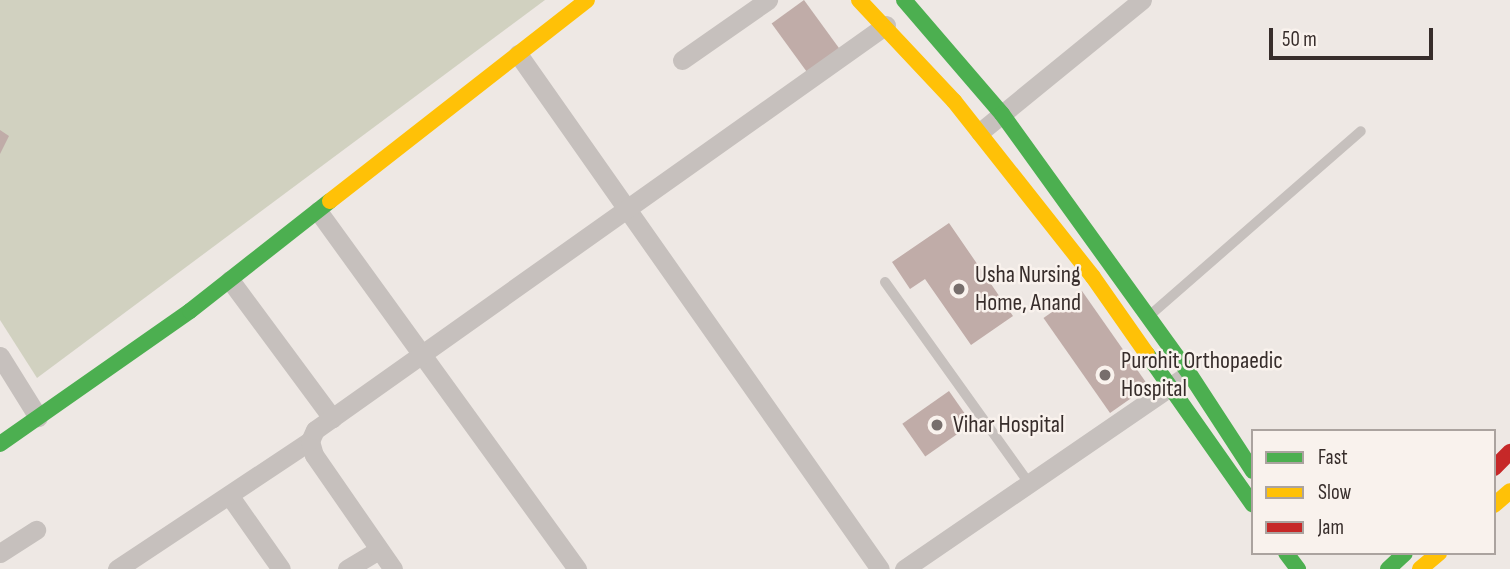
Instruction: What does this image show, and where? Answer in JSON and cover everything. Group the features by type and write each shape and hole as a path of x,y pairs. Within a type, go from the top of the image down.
{"street":[{"path":"0,444 230,280 587,0"},
{"path":"682,60 768,0"},
{"path":"859,0 886,25 980,132 1093,277 1251,502"},
{"path":"904,0 1002,114 1189,373 1251,468"},
{"path":"980,132 1142,0"},
{"path":"117,569 310,441 315,430 886,25"},
{"path":"518,54 880,569"},
{"path":"318,211 577,569"},
{"path":"230,280 332,418"},
{"path":"0,356 38,417"},
{"path":"904,569 1189,373"},
{"path":"310,441 314,454 393,569"},
{"path":"1496,503 1510,491"},
{"path":"229,495 281,569"},
{"path":"0,553 36,530"},
{"path":"347,569 379,550"},
{"path":"1388,569 1403,555"},
{"path":"1420,569 1437,555"}],"lane":[{"path":"1148,317 1361,131"},
{"path":"885,282 1029,483"}],"green space":[{"path":"0,0 545,0 37,378 0,320"}],"building":[{"path":"804,0 840,49 807,73 772,24"},
{"path":"0,130 9,136 0,154"},
{"path":"949,223 1013,316 971,345 925,279 910,289 892,262"},
{"path":"1082,291 1149,386 1110,413 1043,318"},
{"path":"949,391 972,424 925,456 902,424"}],"traffic: fast":[{"path":"904,0 1002,114 1189,373 1251,468"},
{"path":"0,444 190,311 330,201"},
{"path":"1147,354 1251,502"},
{"path":"1288,555 1298,569"},
{"path":"1388,569 1403,555"}],"traffic: slow":[{"path":"330,201 587,0"},
{"path":"859,0 954,101 1093,277 1147,354"},
{"path":"1496,503 1510,491"},
{"path":"1420,569 1437,555"}],"traffic: jam":[{"path":"1496,466 1510,452"}],"place":[{"name":"Usha Nursing Home, Anand","path":"959,289"},
{"name":"Purohit Orthopaedic Hospital","path":"1105,375"},
{"name":"Vihar Hospital","path":"937,425"}]}
